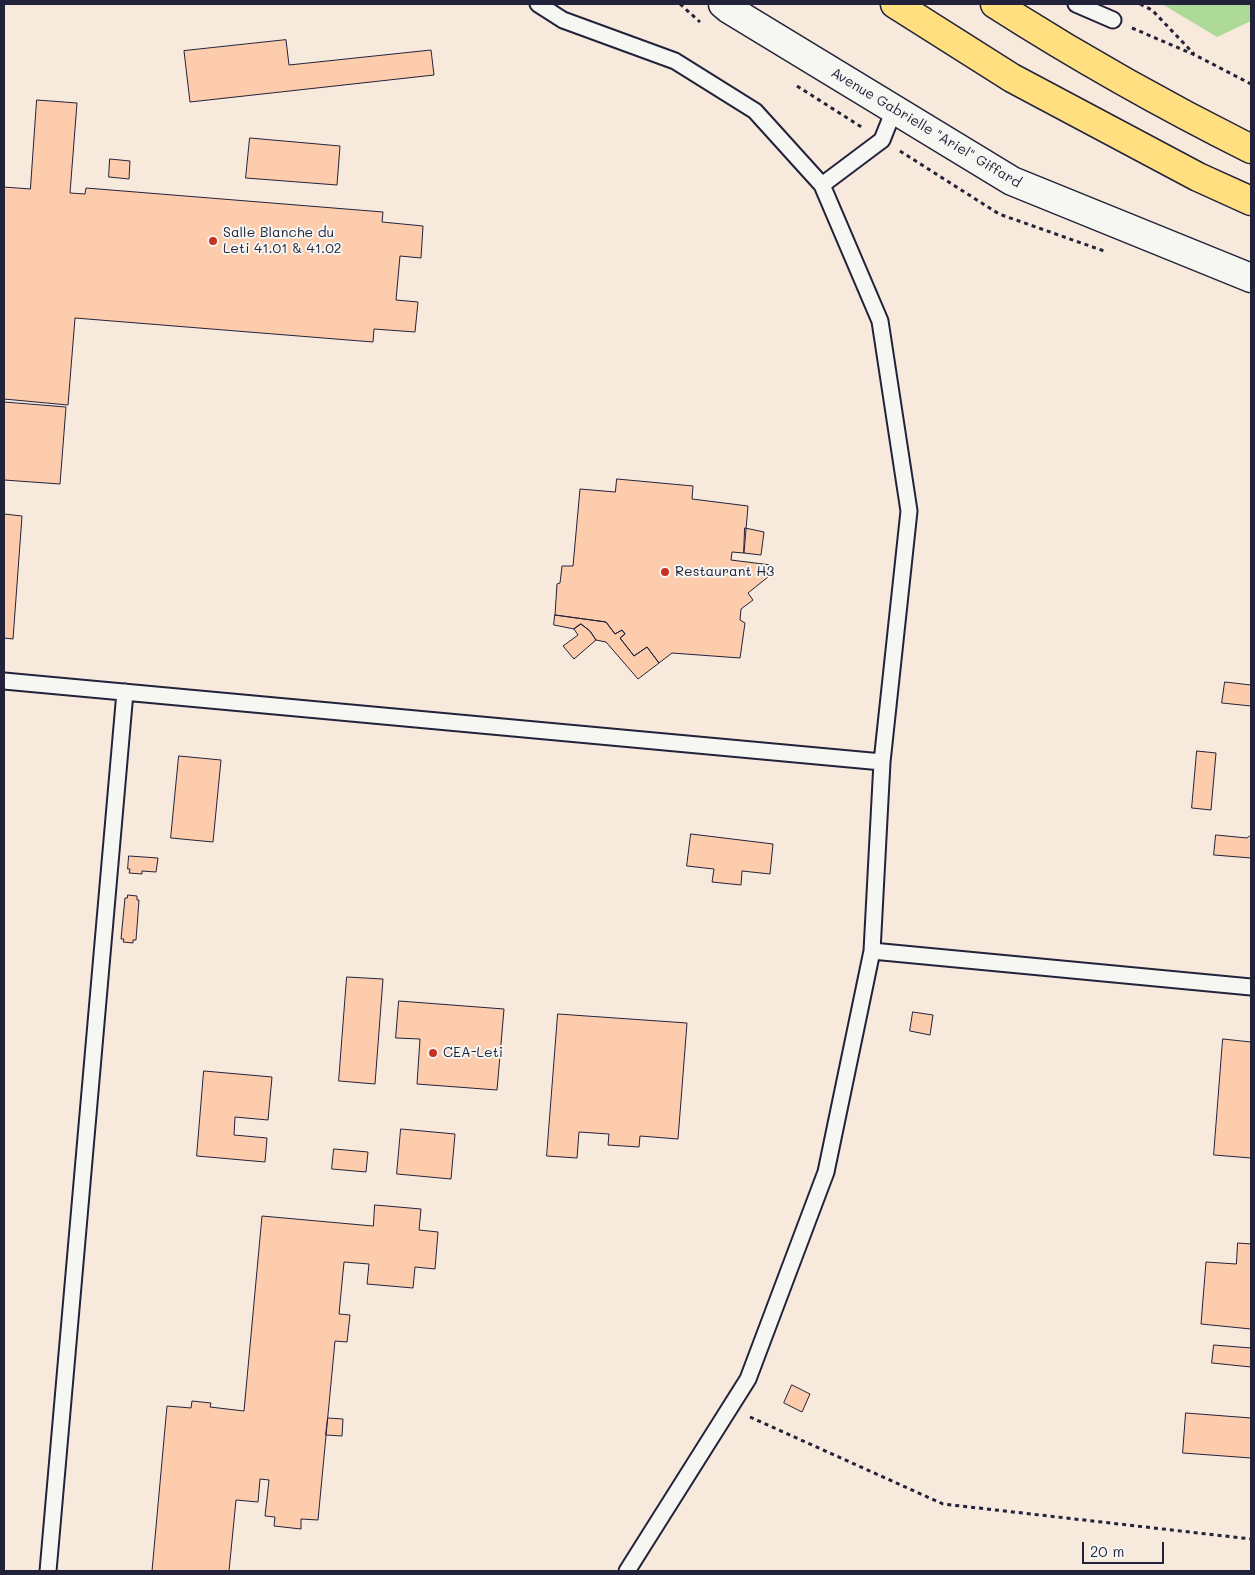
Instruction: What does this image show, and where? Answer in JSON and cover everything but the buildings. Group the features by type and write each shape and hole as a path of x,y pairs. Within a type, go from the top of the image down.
{"highway":[{"path":"896,4 1012,78 1198,177 1251,201"},
{"path":"995,4 1063,47 1147,95 1251,149"}],"street":[{"name":"Avenue Gabrielle \"Ariel\" Giffard","path":"723,4 1012,181 1251,278"}],"lane":[{"path":"538,4 563,20 675,61 755,111 822,186 880,321 909,511 882,762 872,951 826,1172 748,1379 627,1571"},
{"path":"1076,4 1113,20"},
{"path":"822,186 882,140 894,110"},
{"path":"4,681 882,762"},
{"path":"48,1571 124,692"},
{"path":"872,951 1251,987"}],"path":[{"path":"1140,4 1152,10 1196,55"},
{"path":"1113,20 1196,55 1251,84"},
{"path":"730,1408 944,1504 1251,1539"}],"green space":[{"path":"1162,4 1251,4 1251,21 1217,37"}],"place":[{"name":"Salle Blanche du Leti 41.01 & 41.02","path":"213,241"},
{"name":"Restaurant H3","path":"665,572"},
{"name":"CEA-Leti","path":"433,1053"}]}
